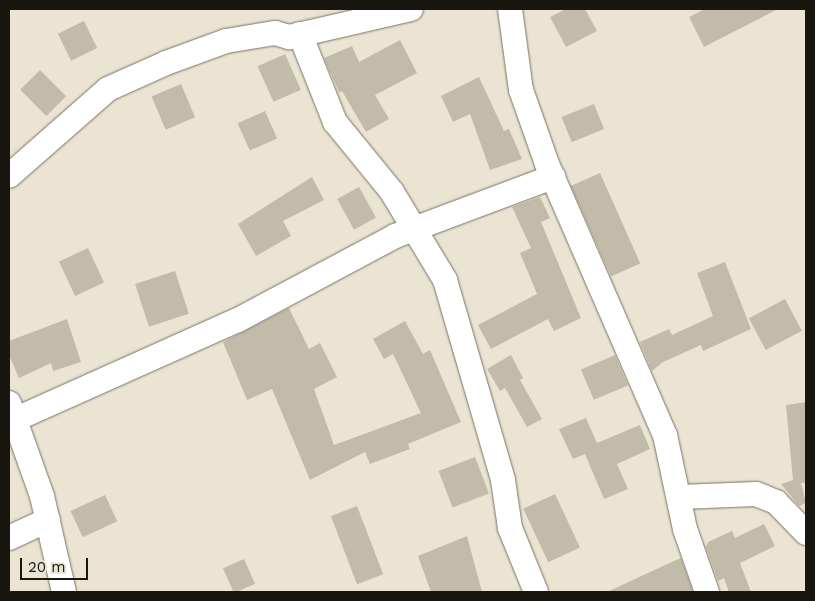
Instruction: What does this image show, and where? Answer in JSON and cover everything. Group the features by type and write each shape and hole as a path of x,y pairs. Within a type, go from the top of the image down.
{"street":[{"path":"9,176 108,89 226,41 275,33 289,37 411,9"},
{"path":"510,9 521,90 553,176 634,356 665,435 680,497 685,529 707,592"},
{"path":"300,34 335,122 392,192 445,280 503,480 510,528 536,592"},
{"path":"64,592 48,520 11,412 238,320 414,229 553,176"},
{"path":"680,497 756,494 776,502 806,533"},
{"path":"9,538 48,520"}],"building":[{"path":"566,9 585,9 597,31 566,47 550,17"},
{"path":"705,9 778,9 704,47 689,17"},
{"path":"84,21 97,48 71,61 58,34"},
{"path":"400,40 417,73 375,95 389,119 366,132 342,91 339,92 324,58 352,46 359,62"},
{"path":"285,54 301,90 273,102 258,66"},
{"path":"40,70 66,96 46,116 20,90"},
{"path":"479,77 504,131 509,129 522,159 490,170 470,114 453,122 441,96"},
{"path":"181,84 195,117 166,130 152,97"},
{"path":"594,104 604,129 572,142 562,117"},
{"path":"265,111 277,138 250,151 238,123"},
{"path":"600,173 640,263 611,276 571,186"},
{"path":"312,177 324,200 283,221 291,236 256,256 238,224"},
{"path":"359,187 376,218 354,230 337,199"},
{"path":"540,197 550,218 541,222 581,318 554,331 548,319 491,349 478,325 537,294 520,253 531,248 512,207"},
{"path":"88,248 104,282 75,296 59,262"},
{"path":"725,262 751,329 703,351 701,345 663,362 652,371 640,342 669,329 672,335 713,316 697,273"},
{"path":"175,271 189,314 149,327 135,284"},
{"path":"785,299 802,331 766,350 749,318"},
{"path":"289,308 309,349 320,343 337,377 314,389 334,445 421,413 393,354 384,359 373,339 405,321 423,354 430,350 461,422 408,444 410,449 370,464 365,452 310,480 272,389 247,400 223,342"},
{"path":"67,319 81,362 53,371 51,363 19,378 9,355 9,341"},
{"path":"511,355 523,378 520,380 542,419 527,427 505,388 500,391 487,369"},
{"path":"615,355 628,385 594,400 581,369"},
{"path":"806,402 806,483 801,483 806,503 799,506 781,484 793,480 786,405"},
{"path":"586,418 597,443 640,425 650,449 617,464 628,489 604,499 585,454 573,459 559,429"},
{"path":"475,457 489,493 453,507 439,471"},
{"path":"555,494 580,547 548,562 523,509"},
{"path":"105,495 117,521 83,537 71,511"},
{"path":"357,506 383,574 357,584 331,516"},
{"path":"764,524 775,546 740,563 751,592 729,592 724,578 718,581 706,547 708,542 732,531 735,538"},
{"path":"467,536 482,592 431,592 418,556"},
{"path":"681,558 693,592 607,592 663,566"},
{"path":"244,559 255,584 234,592 223,568"}]}
